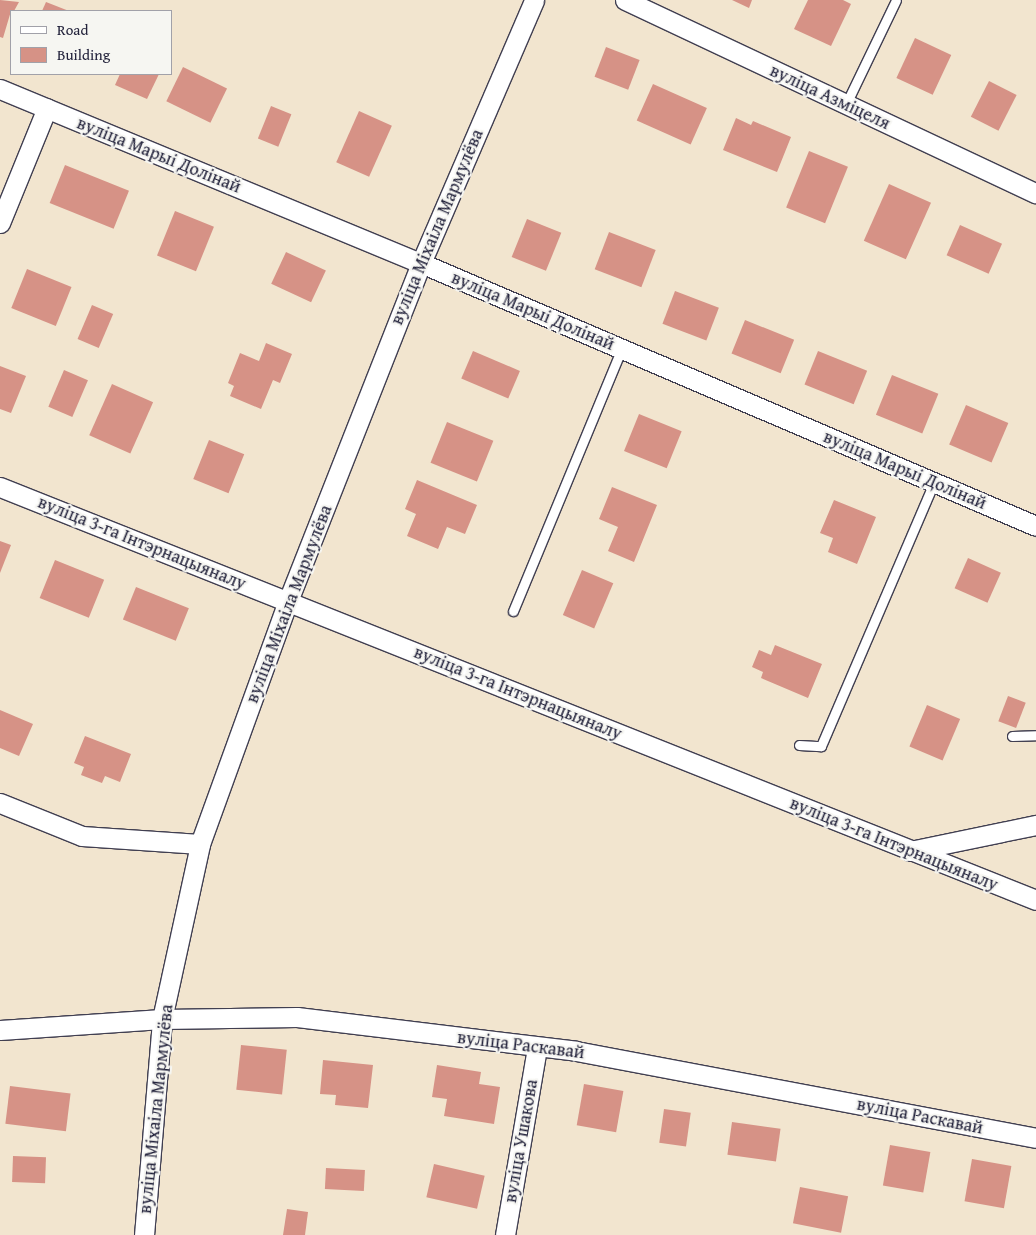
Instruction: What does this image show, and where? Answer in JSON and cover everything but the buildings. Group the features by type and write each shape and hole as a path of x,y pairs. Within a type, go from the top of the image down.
{"street":[{"name":"вуліца Міхаіла Мармулёва","path":"144,1235 162,1019 200,844 288,601 421,262 534,0"},
{"name":"вуліца Азміцеля","path":"625,0 1036,193"},
{"name":"вуліца Марыі Долінай","path":"0,90 421,262 1036,526"},
{"path":"0,223 47,108"},
{"name":"вуліца 3-га Інтэрнацыяналу","path":"0,487 1036,900"},
{"path":"0,803 82,836 200,844"},
{"path":"910,851 1036,825"},
{"name":"вуліца Раскавай","path":"0,1030 162,1019 297,1017 586,1053 1036,1138"},
{"name":"вуліца Ушакова","path":"505,1235 537,1046"}],"lane":[{"path":"846,104 896,0"},
{"path":"513,611 622,348"},
{"path":"799,745 821,746 934,482"},
{"path":"1012,736 1036,735"}]}
